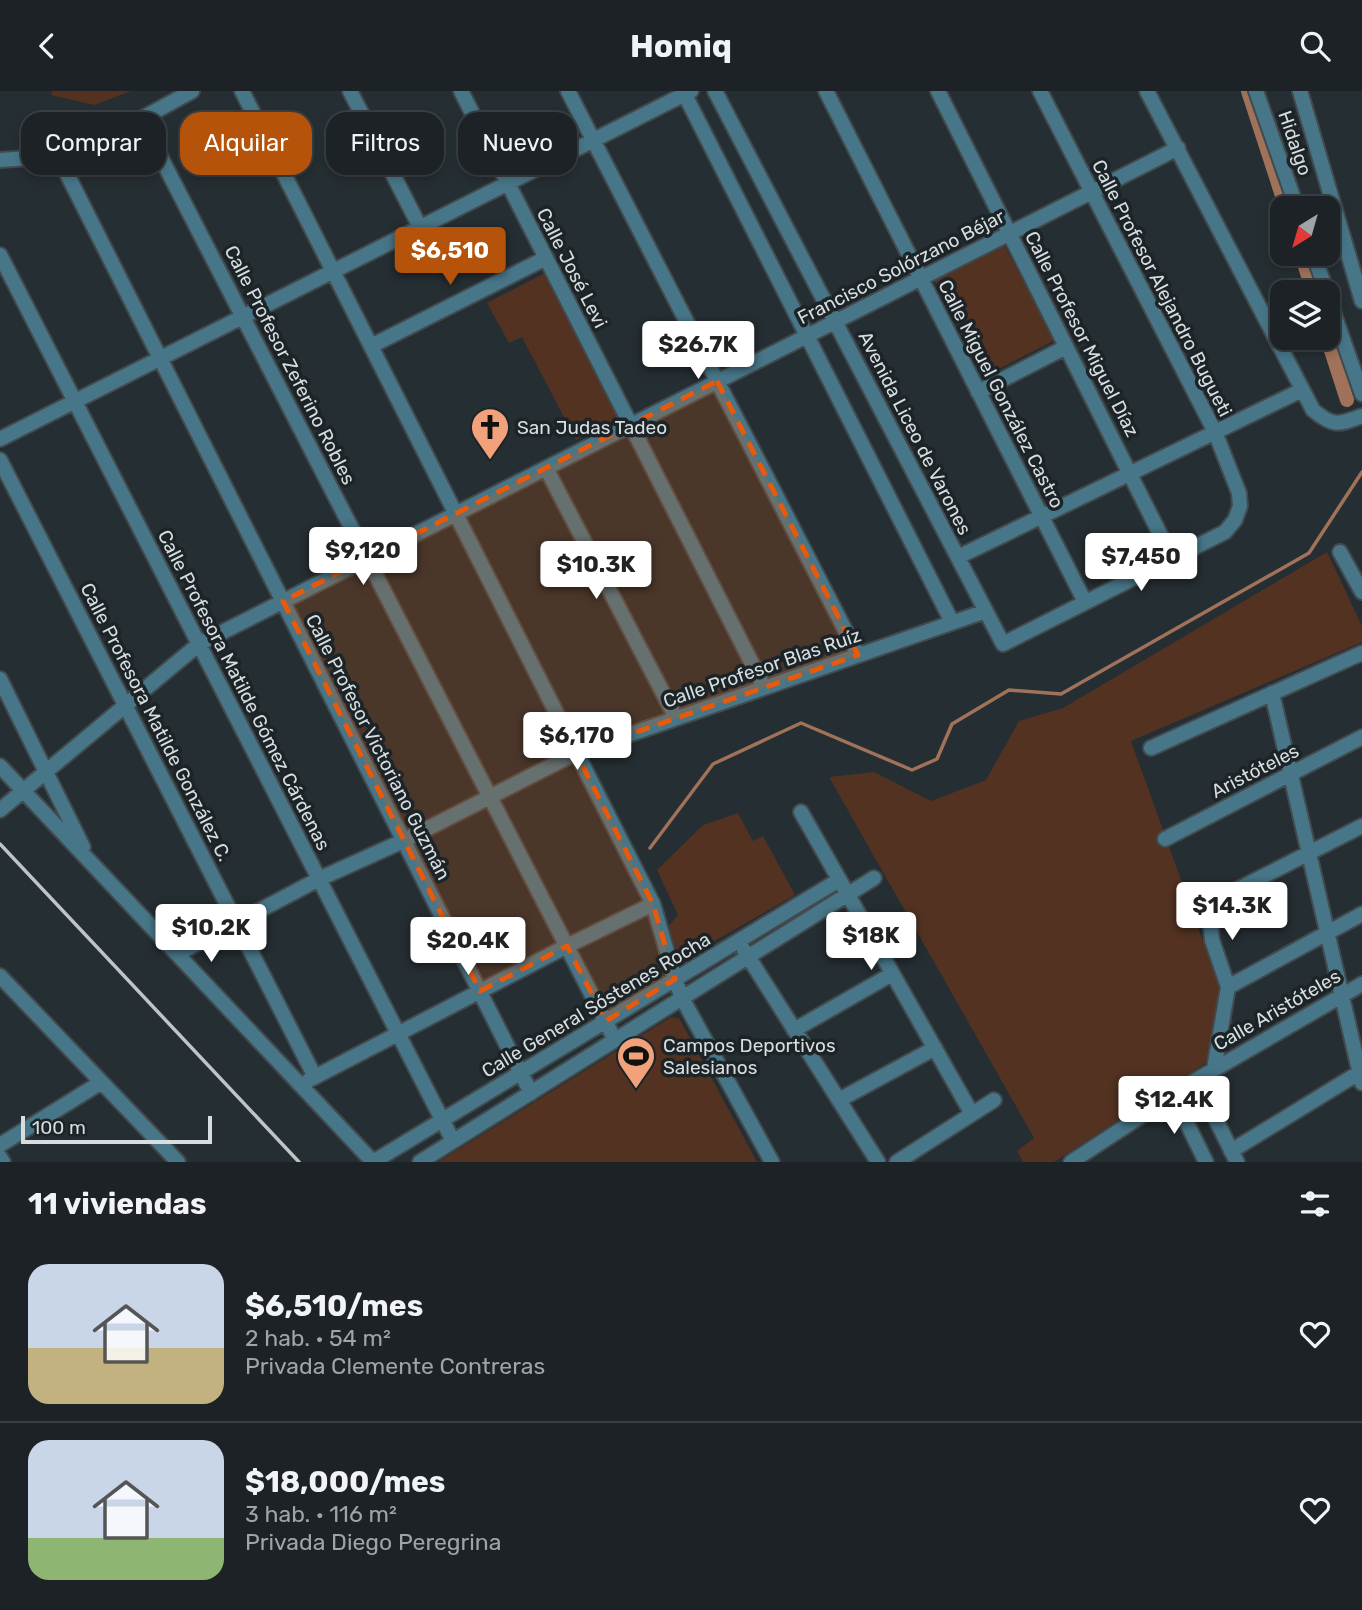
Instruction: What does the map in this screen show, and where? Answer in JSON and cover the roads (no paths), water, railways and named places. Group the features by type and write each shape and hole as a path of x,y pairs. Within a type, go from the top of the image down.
{"street":[{"path":"154,112 192,91"},
{"path":"242,91 653,904 682,998 772,1162"},
{"path":"350,91 420,227"},
{"name":"Calle José Levi","path":"461,91 764,687"},
{"path":"568,91 858,655"},
{"name":"Avenida Liceo de Varones","path":"715,91 1003,644 1085,602"},
{"name":"Calle Miguel González Castro","path":"826,91 1085,602"},
{"name":"Calle Profesor Miguel Díaz","path":"938,91 1172,558"},
{"name":"Calle Profesor Alejandro Bugueti","path":"1040,91 1215,432 1239,493 1240,506 1235,520 1225,532 1172,558"},
{"path":"1147,91 1312,410 1324,420 1339,425 1362,416"},
{"name":"Hidalgo","path":"1256,91 1293,196"},
{"path":"1300,91 1362,301"},
{"path":"0,439 686,92 952,622"},
{"name":"Francisco Solórzano Béjar","path":"0,810 199,644 1178,148"},
{"path":"0,160 21,159"},
{"name":"Calle Profesor Zeferino Robles","path":"166,167 615,1040"},
{"name":"Calle Profesor Victoriano Guzmán","path":"68,175 531,1093"},
{"name":"Calle Profesora Matilde Gómez Cárdenas","path":"0,255 453,1141"},
{"path":"371,346 546,258"},
{"path":"1340,331 1362,394"},
{"path":"978,392 1066,347"},
{"path":"958,557 1301,390"},
{"name":"Calle Profesora Matilde González C.","path":"0,460 315,1077"},
{"path":"546,468 676,718"},
{"path":"1339,552 1362,592"},
{"path":"1085,602 1172,558"},
{"name":"Calle Profesor Blas Ruíz","path":"177,954 319,879 403,841 576,753 986,611"},
{"path":"1152,748 1362,653"},
{"path":"0,679 91,862"},
{"path":"1196,1080 1234,1156 1361,1075 1272,693"},
{"name":"Aristóteles","path":"1165,839 1362,737"},
{"path":"0,766 373,1162"},
{"path":"801,813 972,1114"},
{"path":"1214,1069 1228,987 1212,940 1209,904 1362,826"},
{"name":"Calle General Sóstenes Rocha","path":"420,1162 874,878"},
{"name":"Calle General Sóstenes Rocha","path":"373,1162 839,880"},
{"path":"300,1085 653,904"},
{"path":"1228,987 1362,914"},
{"path":"738,941 878,1162"},
{"path":"794,1030 892,974"},
{"path":"0,976 178,1162"},
{"name":"Calle Aristóteles","path":"1071,1162 1087,1158 1196,1080 1362,984"},
{"path":"839,1100 935,1048"},
{"path":"0,1145 100,1083"},
{"path":"1173,1095 1206,1162"},
{"path":"897,1162 994,1100"},
{"path":"0,1157 3,1162"}],"waterway":[{"path":"1248,91 1282,196"},
{"path":"1305,266 1309,280"},
{"path":"1331,350 1347,400"},
{"path":"650,848 713,764 801,723 912,770 937,759 952,724 1009,690 1061,694 1309,553 1362,472"}],"railway":[{"path":"0,844 299,1162"}],"place":[{"name":"San Judas Tadeo","path":"490,461"},
{"name":"Campos Deportivos Salesianos","path":"636,1090"}]}
